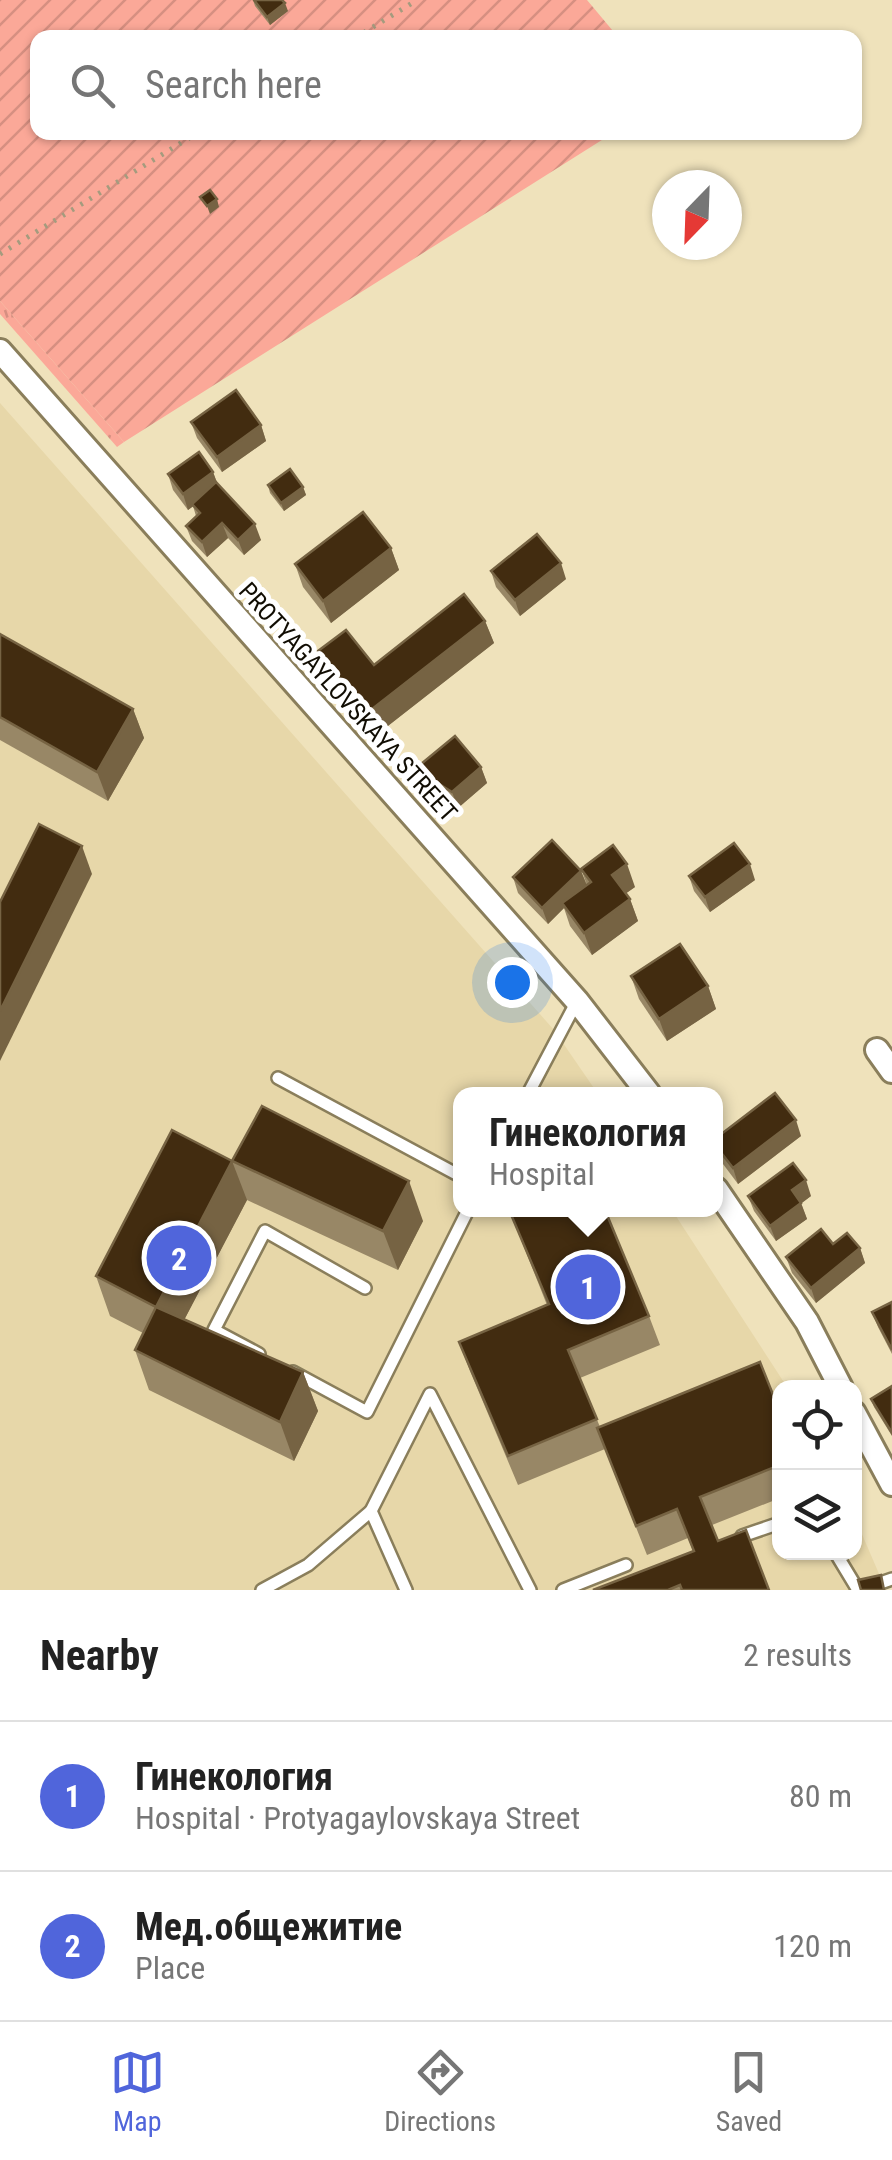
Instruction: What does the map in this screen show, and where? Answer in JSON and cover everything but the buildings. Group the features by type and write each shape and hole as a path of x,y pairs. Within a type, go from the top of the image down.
{"street":[{"name":"PROTYAGAYLOVSKAYA STREET","path":"0,351 577,1001 645,1087"},
{"path":"877,1050 892,1071"},
{"path":"723,1199 807,1322 837,1380"},
{"path":"862,1428 892,1484"}],"lane":[{"path":"532,1087 577,1001"},
{"path":"278,1078 453,1172"},
{"path":"282,1366 368,1412 465,1217"},
{"path":"265,1357 214,1330 265,1231 365,1288"},
{"path":"262,1590 308,1565 370,1511 430,1394 530,1590"},
{"path":"370,1511 406,1590"},
{"path":"742,1536 772,1527"},
{"path":"840,1560 859,1590 892,1580"},
{"path":"563,1590 626,1565"}],"path":[{"path":"368,30 417,0"},
{"path":"0,254 186,140"}],"shaded area":[{"path":"0,403 554,1030 593,1087 453,1087 453,1217 677,1217 782,1380 772,1380 772,1560 862,1560 862,1534 886,1590 0,1590"}],"green space":[{"path":"0,0 587,0 612,30 30,30 30,140 602,140 124,442 0,301"},
{"path":"0,301 124,442 117,447 0,314"}],"place":[{"name":"Мед.общежитие","path":"179,1258"},
{"name":"Гинекология","path":"588,1287"}]}
